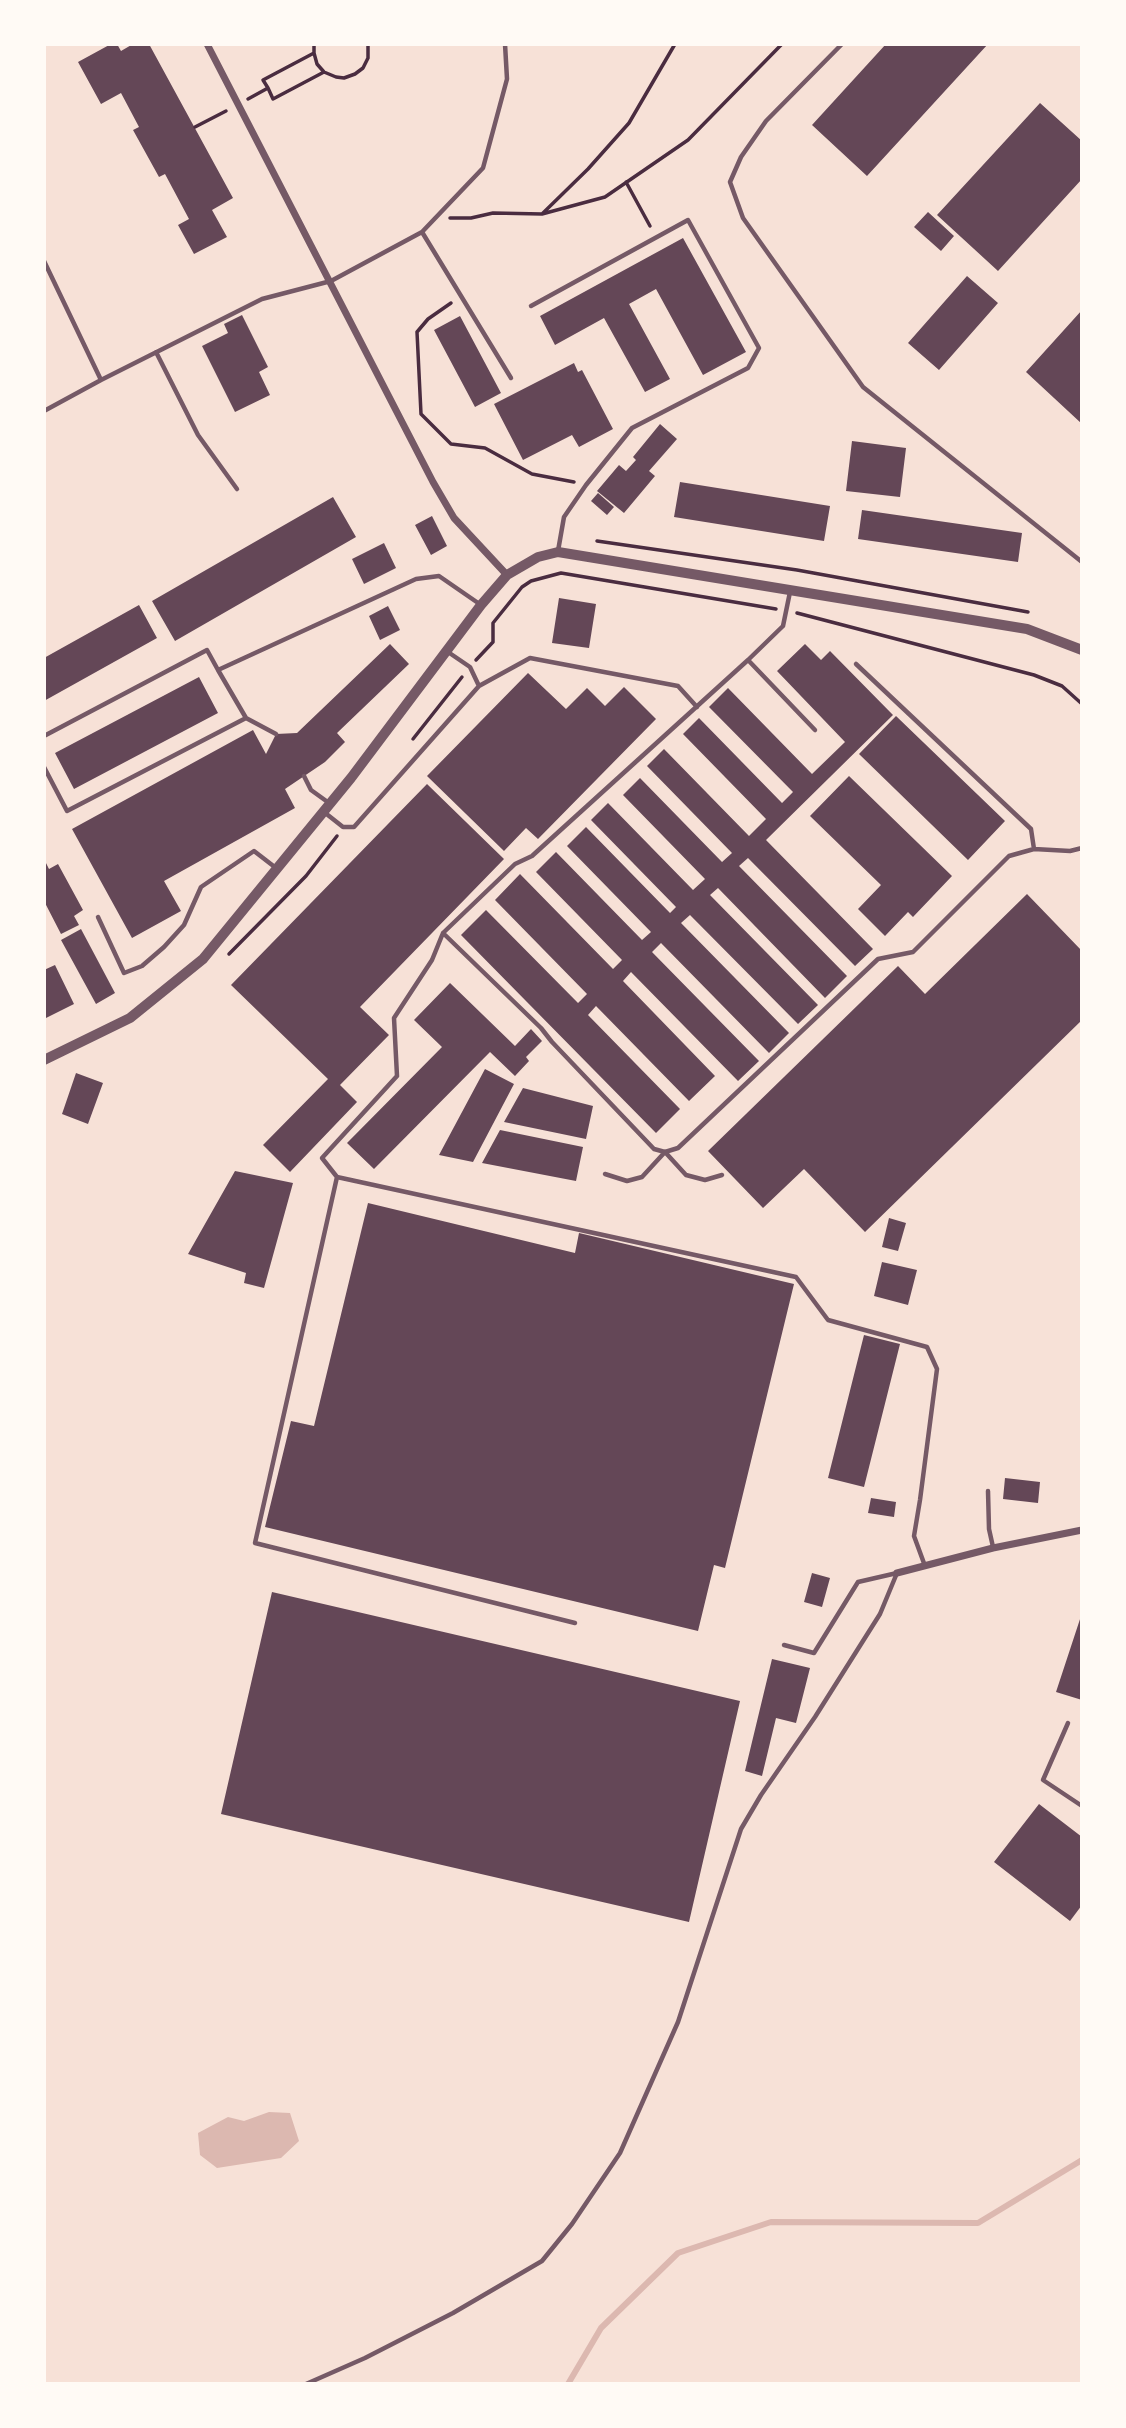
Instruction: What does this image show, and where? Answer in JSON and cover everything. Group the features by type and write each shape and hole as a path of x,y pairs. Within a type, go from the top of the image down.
{"street":[{"path":"207,44 454,518 507,575"},
{"path":"44,1060 130,1018 203,960 327,808 481,605 507,575 538,557 558,552 1027,629 1082,650"},
{"path":"897,1573 993,1548 1082,1530"}],"lane":[{"path":"44,411 262,299 331,281 422,232 483,168 507,79 505,44"},
{"path":"842,44 766,121 741,157 730,182 743,218 863,387 1082,562"},
{"path":"531,306 688,219 759,348 748,368 632,428 564,517 558,552"},
{"path":"422,232 511,378"},
{"path":"44,261 101,380"},
{"path":"156,352 198,435 237,489"},
{"path":"218,670 416,579 439,576 481,605"},
{"path":"790,592 783,626 532,856 515,864 443,933 432,960 394,1018 397,1076 323,1158 337,1177 796,1277 828,1320 926,1347 937,1369 914,1536 925,1566"},
{"path":"44,736 207,650 246,718 276,734"},
{"path":"447,651 470,667 479,686"},
{"path":"304,776 312,790 343,827 354,827 479,686 530,658 678,686 696,707"},
{"path":"748,660 815,730"},
{"path":"856,664 1031,829 1034,849"},
{"path":"44,767 67,811 246,718"},
{"path":"605,1174 627,1181 642,1177 665,1152 678,1148 878,959 913,952 1009,856 1034,849 1070,852 1082,848"},
{"path":"98,917 124,972 142,966 164,947 184,925 201,887 222,872 254,851 277,869"},
{"path":"443,933 541,1028 654,1149 665,1152 686,1175 705,1180 722,1175"},
{"path":"337,1177 255,1543 575,1623"},
{"path":"989,1491 989,1529 993,1548"},
{"path":"785,1645 814,1653 858,1582 897,1573"},
{"path":"306,2384 365,2358 453,2313 542,2261 572,2224 620,2153 678,2022 741,1829 880,1614 897,1573"},
{"path":"1068,1723 1043,1780 1082,1806"}],"path":[{"path":"314,44 317,64 324,72 336,77 355,74 363,68 368,58 368,44"},
{"path":"542,214 588,169 629,123 675,44"},
{"path":"435,218 542,214 605,197 688,140 782,44"},
{"path":"314,53 263,80 274,99 324,72"},
{"path":"626,182 656,237"},
{"path":"461,297 428,318 417,332 421,414 451,444 485,449 533,474 586,485"},
{"path":"561,536 797,570 1030,612"},
{"path":"522,587 531,581 561,573 786,611 1034,675 1062,686 1082,704"}],"shaded area":[{"path":"269,2112 290,2113 299,2141 281,2158 217,2168 200,2155 198,2133 228,2117 244,2121"}],"building":[{"path":"111,44 117,44 121,51 133,44 149,44 233,198 212,210 227,237 194,254 178,225 189,219 165,174 159,177 133,130 139,127 121,93 101,104 78,62"},
{"path":"886,44 988,44 867,176 812,125"},
{"path":"1040,103 1082,141 1082,179 998,271 937,215"},
{"path":"928,212 954,236 941,251 914,227"},
{"path":"683,238 746,352 703,375 656,289 629,304 670,379 645,392 604,318 555,345 540,316"},
{"path":"967,276 998,303 939,370 908,343"},
{"path":"1082,310 1082,424 1026,372"},
{"path":"242,315 268,367 259,372 270,395 235,412 202,346 228,333 224,324"},
{"path":"460,316 501,393 475,407 434,330"},
{"path":"574,363 578,372 582,370 613,429 579,447 572,435 523,460 494,404"},
{"path":"660,424 677,439 649,471 655,476 624,513 597,491 619,465 626,471 636,460 633,457"},
{"path":"852,441 906,448 900,497 846,491"},
{"path":"680,482 830,506 824,541 674,517"},
{"path":"598,493 614,507 607,515 591,501"},
{"path":"333,497 356,537 175,641 152,601"},
{"path":"862,510 1022,533 1018,562 858,539"},
{"path":"432,516 447,546 431,555 415,525"},
{"path":"384,543 396,568 364,584 352,559"},
{"path":"559,598 596,604 589,648 552,643"},
{"path":"139,605 157,638 44,701 44,658"},
{"path":"388,606 400,630 380,640 369,616"},
{"path":"390,644 409,664 337,733 345,742 325,762 285,789 295,808 164,881 181,911 132,938 72,829 253,730 266,754 276,734 297,733"},
{"path":"805,644 821,660 830,651 893,715 766,840 873,949 855,966 748,858 739,866 847,976 825,998 718,888 710,895 818,1005 798,1024 690,915 681,923 789,1033 769,1053 661,943 652,952 759,1061 738,1081 631,972 623,981 715,1076 689,1101 596,1006 588,1015 680,1109 656,1133 461,935 486,910 578,1003 587,994 495,900 520,874 613,969 622,960 536,872 556,852 642,940 651,932 567,846 586,827 670,913 676,907 591,820 608,803 693,890 705,879 623,795 640,778 722,862 732,853 647,766 664,749 749,836 766,819 683,734 699,718 782,803 793,792 709,707 728,688 812,774 845,742 777,671"},
{"path":"528,673 566,709 587,688 605,706 624,687 656,719 538,839 526,828 504,851 427,776"},
{"path":"199,677 218,713 74,789 55,753"},
{"path":"896,716 1005,821 968,860 859,754"},
{"path":"849,776 952,876 913,917 908,912 885,936 858,909 881,885 810,816"},
{"path":"427,784 504,859 360,1007 389,1035 340,1085 357,1102 290,1172 263,1145 328,1079 231,985"},
{"path":"44,859 49,869 58,864 83,910 74,916 79,925 61,934 44,901"},
{"path":"1027,894 1082,951 1082,1020 865,1232 804,1169 763,1208 708,1151 898,966 925,994"},
{"path":"81,929 115,993 96,1004 61,940"},
{"path":"55,965 74,1004 44,1019 44,970"},
{"path":"450,983 515,1046 531,1029 542,1041 526,1057 529,1061 515,1076 490,1052 374,1169 347,1143 442,1047 414,1020"},
{"path":"485,1069 514,1084 473,1162 439,1155"},
{"path":"76,1073 103,1083 88,1124 62,1114"},
{"path":"523,1088 593,1106 586,1139 504,1122"},
{"path":"500,1130 583,1147 576,1181 482,1163"},
{"path":"235,1171 293,1183 264,1288 244,1283 246,1273 188,1254"},
{"path":"368,1203 575,1253 579,1233 794,1284 725,1568 714,1565 698,1631 265,1527 291,1421 314,1426"},
{"path":"889,1218 906,1223 898,1251 882,1247"},
{"path":"882,1262 917,1270 908,1305 874,1296"},
{"path":"864,1335 900,1344 864,1487 828,1478"},
{"path":"1005,1478 1040,1482 1038,1503 1003,1499"},
{"path":"871,1498 896,1502 894,1517 868,1513"},
{"path":"812,1573 830,1578 822,1607 804,1602"},
{"path":"272,1592 740,1701 689,1922 221,1814"},
{"path":"1082,1613 1082,1700 1056,1692"},
{"path":"772,1659 810,1668 796,1723 776,1718 762,1776 745,1771"},
{"path":"1039,1804 1082,1837 1082,1905 1070,1921 994,1862"}],"waterway":[{"path":"568,2384 601,2328 678,2253 771,2222 978,2223 1082,2160"}]}
